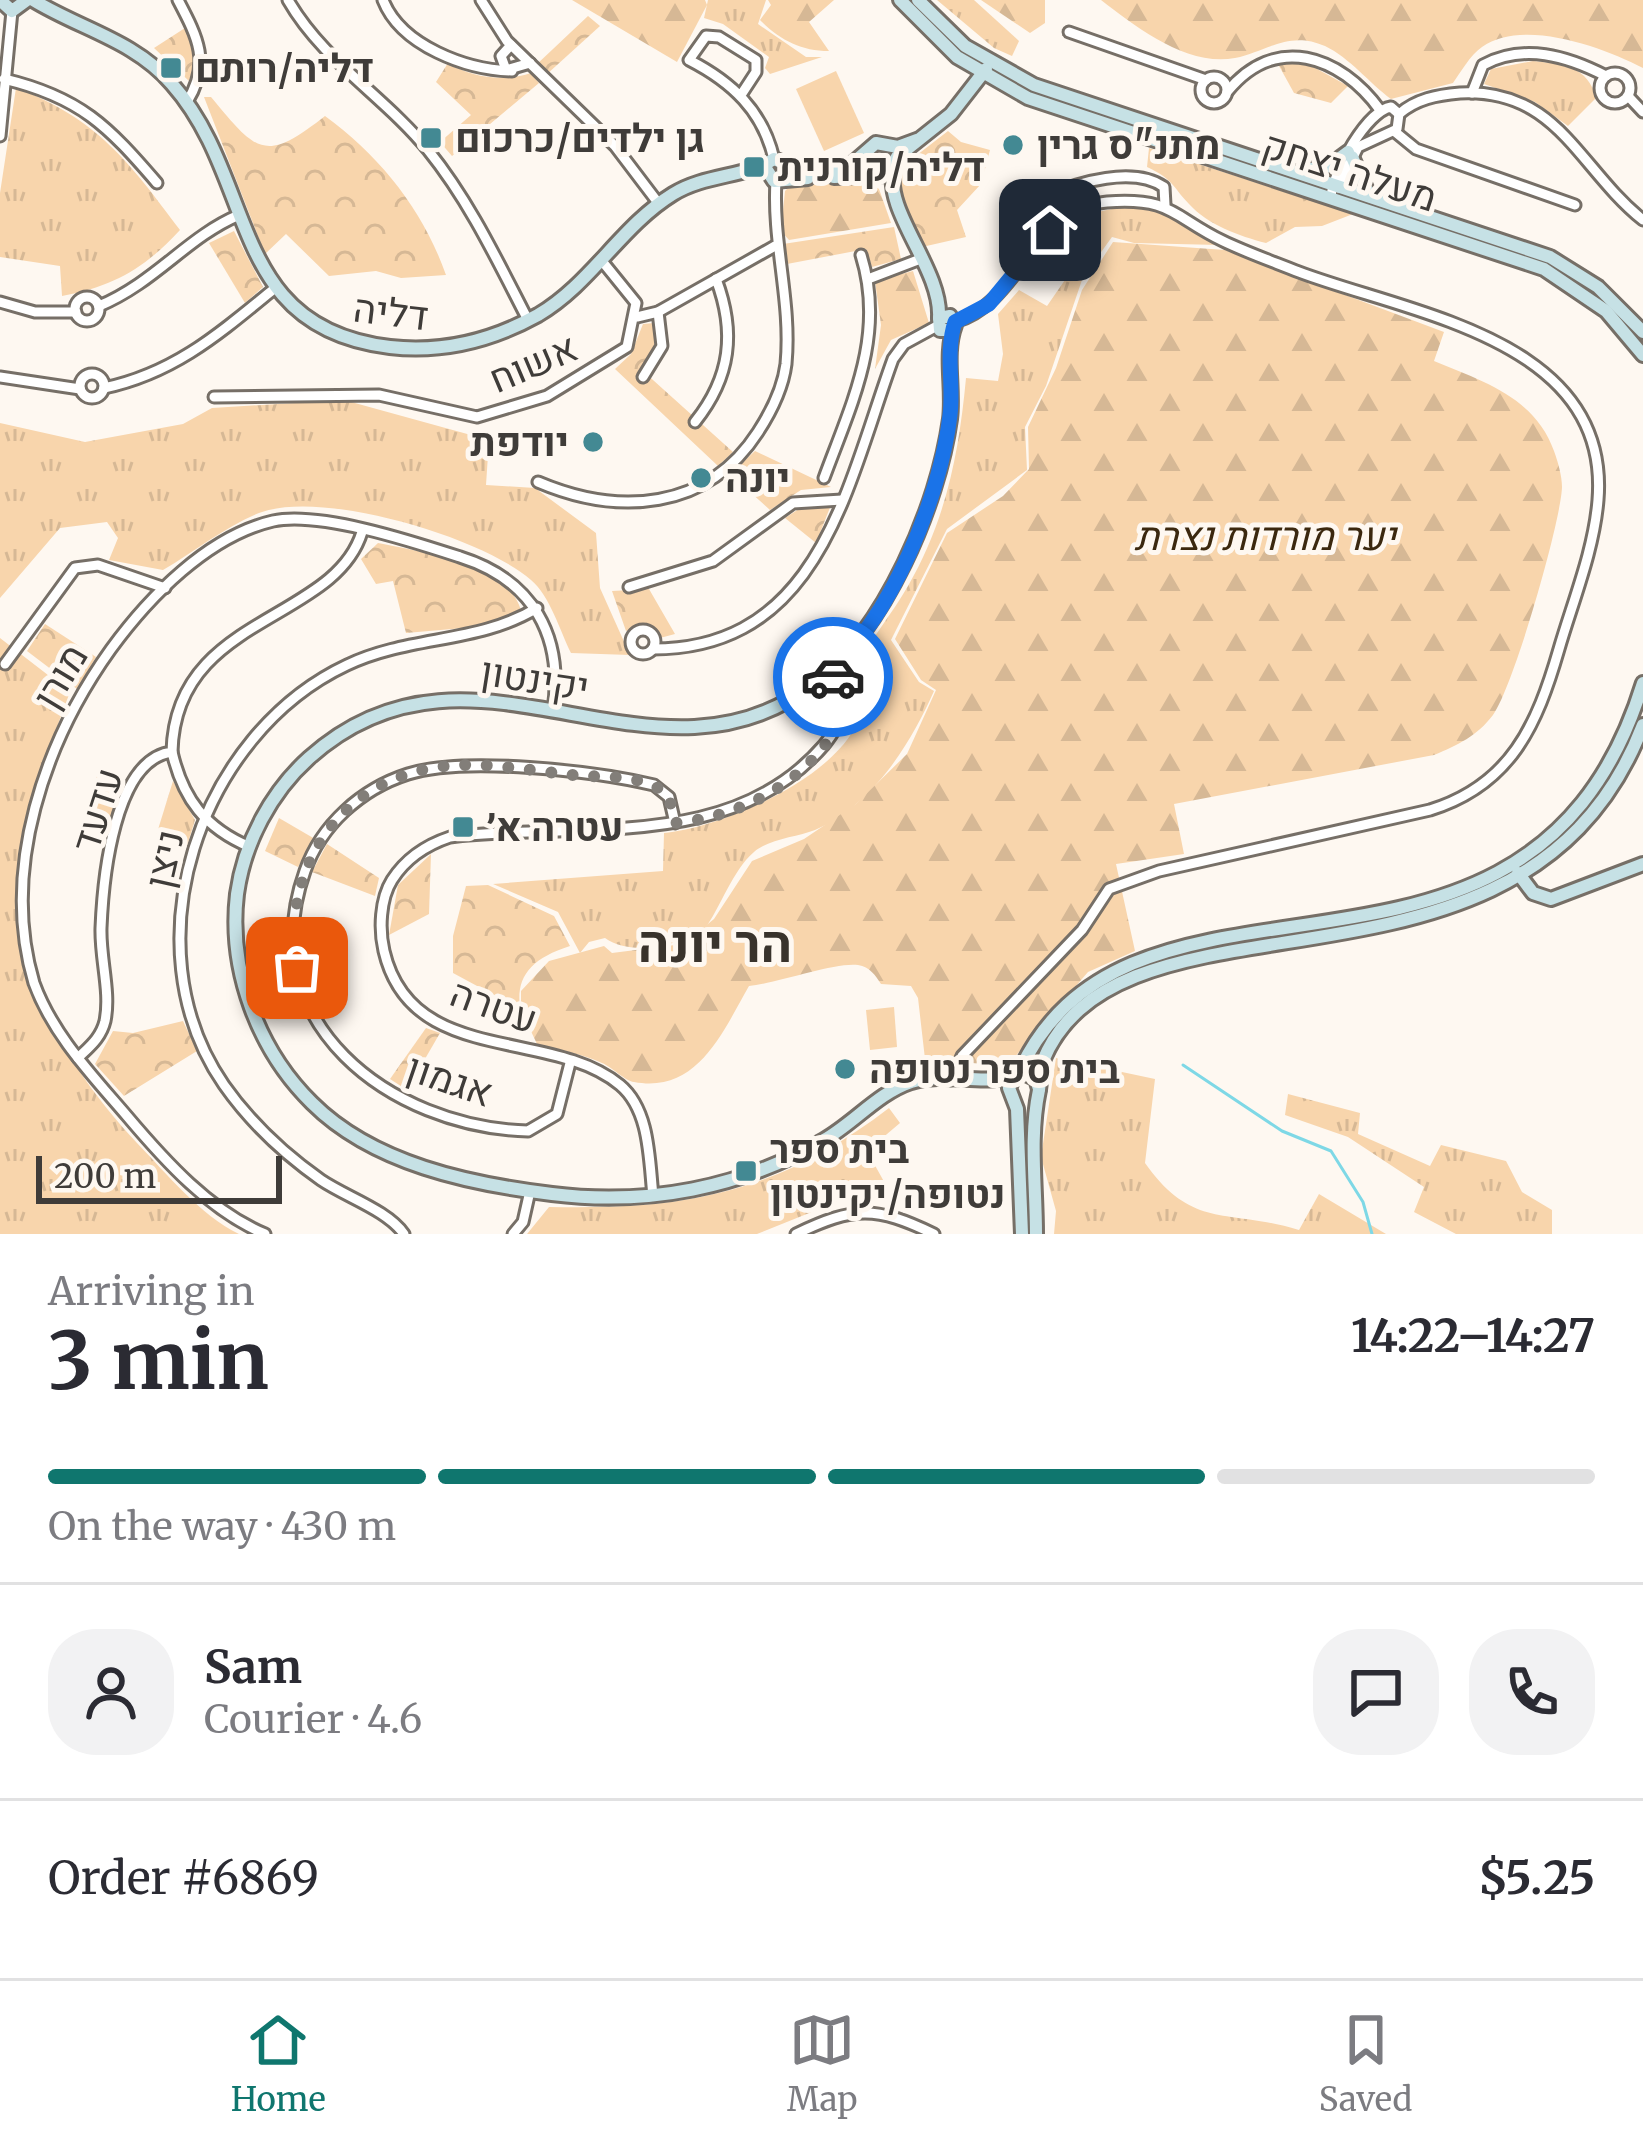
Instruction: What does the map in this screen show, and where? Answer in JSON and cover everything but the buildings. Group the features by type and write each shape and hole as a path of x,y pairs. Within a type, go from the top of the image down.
{"street":[{"path":"178,0 203,58 201,78 187,102"},
{"path":"288,0 313,36 428,150 470,210 528,320"},
{"path":"383,0 404,29 480,70 512,71 530,63"},
{"path":"481,0 511,45 615,146 659,204"},
{"name":"מעלה יצחק","path":"900,0 957,57 1294,170 1544,269 1606,311 1643,356"},
{"name":"מעלה יצחק","path":"917,0 986,69 1048,105 1368,194 1550,257 1598,286 1643,332"},
{"path":"0,136 14,4"},
{"name":"דליה","path":"14,4 48,9 131,49 160,70 216,149 251,250 275,288 322,330 375,345 450,348 528,320 568,295 659,204 716,175 833,170 863,153"},
{"path":"1070,32 1206,80 1244,73 1281,55 1320,59 1360,86 1388,131 1416,149 1575,205"},
{"path":"538,482 605,504 651,504 691,490 737,458 770,411 785,371 788,325 775,246 777,170 766,130 741,95 689,60 706,36 719,37 756,61 756,72 741,95"},
{"path":"480,70 490,68 511,45"},
{"path":"1472,93 1484,65 1520,54 1552,55 1606,76 1625,77 1628,96 1643,112"},
{"path":"501,56 502,67 512,71"},
{"path":"874,176 895,165 917,140 951,114 986,69"},
{"path":"1206,80 1201,90 1207,101 1219,102 1244,73"},
{"path":"1606,76 1600,88 1605,98 1619,102 1628,96"},
{"path":"1220,78 1227,92"},
{"path":"4,79 48,89 89,112 157,183"},
{"path":"1294,170 1329,166 1388,131 1399,114 1431,97 1472,93 1522,103 1554,121 1597,176 1643,220"},
{"path":"1335,188 1350,154 1378,113 1391,107 1399,114"},
{"path":"917,140 903,146 876,143 863,153 864,168 896,198 946,324"},
{"path":"887,144 895,165 896,198"},
{"path":"1350,154 1354,172 1368,194"},
{"name":"דליה","path":"777,170 874,176"},
{"path":"1048,196 1091,181 1150,181 1164,187 1165,205"},
{"path":"652,649 709,643 761,618 818,559 892,359 904,344 989,304 1038,243 1070,214 1104,202 1165,205 1241,249 1480,333 1538,366 1576,410 1592,440 1599,478 1593,532 1537,723 1501,770 1465,797 1430,810 1160,871 1109,890 1082,929 962,1056 953,1080"},
{"path":"0,302 35,312 76,312 83,298 99,306 152,280 206,233 238,215"},
{"path":"602,261 630,292 637,317 658,312 775,246"},
{"path":"824,478 868,358 873,316 861,255"},
{"path":"868,279 923,258"},
{"path":"695,422 722,379 730,341 716,279"},
{"path":"0,377 80,389 93,399 104,388 140,380 190,357 275,288"},
{"path":"643,377 662,346 658,312"},
{"name":"אשוח","path":"214,397 379,395 464,416 494,414 547,396 619,356 637,317"},
{"name":"יקינטון","path":"946,324 951,407 934,486 885,598 861,637 828,671 779,706 708,726 652,728 452,697 405,704 362,721 316,751 284,783 250,847 236,902 243,978 266,1044 294,1084 345,1131 424,1167 530,1191 600,1198 653,1196 731,1181 828,1138 903,1085 953,1080 995,1083 1016,1076"},
{"path":"80,389 92,374 100,377 104,388"},
{"path":"628,587 713,561 793,503 842,500"},
{"name":"מורן","path":"265,1234 195,1188 78,1058 45,1008 27,959 20,901 24,839 44,772 68,719 122,634 165,588 237,536 273,521 301,519 491,568 537,608 557,666 553,710"},
{"name":"עדעד","path":"78,1058 98,1037 106,1018 101,930 118,820 139,766 172,752 176,716 205,667 273,611 339,574 356,552 362,532"},
{"path":"5,664 76,568 98,566 165,588"},
{"name":"ניצן","path":"404,1234 290,1156 243,1108 211,1064 190,1004 182,948 188,868 204,819 241,750 297,693 375,652 425,639 497,630 537,608"},
{"name":"עטרה","path":"653,1196 637,1106 610,1078 457,1031 406,997 382,946 386,890 420,850 450,837 675,823 756,802 803,768 828,741 844,710 839,686 828,671"},
{"path":"1022,1234 1012,1096 1016,1076 1076,996 1132,962 1424,902 1518,872 1588,797 1613,758 1643,682"},
{"path":"1036,1234 1031,1137 1041,1064 1069,1024 1095,998 1159,968 1426,916 1518,872 1589,819 1643,725"},
{"path":"172,752 183,790 204,819 250,847"},
{"name":"אגמון","path":"570,1063 557,1114 528,1131 433,1113 362,1074 325,1034 297,968 296,902 310,857 332,823 365,795 405,775 450,766 654,784 669,797 675,823"},
{"path":"1518,872 1533,893 1551,899 1643,864"},
{"path":"1016,1076 1032,1075 1038,1093"},
{"name":"יקינטון","path":"953,1080 1012,1096 1021,1103 1038,1093"},
{"path":"513,1234 524,1222 530,1191"},
{"path":"796,1234 837,1214 868,1212 886,1213 934,1234"}],"green space":[{"path":"572,0 705,0 707,5 677,62"},
{"path":"708,0 766,0 758,24 806,57 822,57 770,74 765,68 769,57 723,24 704,18"},
{"path":"768,0 834,0 809,22 829,51 800,46 768,27 760,20 771,5"},
{"path":"937,0 974,0 1019,41 1012,56 994,48"},
{"path":"981,0 1045,0 1045,23 1030,33"},
{"path":"1101,0 1643,0 1643,68 1585,44 1519,35 1482,47 1453,83 1391,99 1325,46 1300,40 1235,58 1199,57 1163,42"},
{"path":"588,16 600,26 546,75 536,65"},
{"path":"185,28 196,60 189,81 154,48"},
{"path":"1299,59 1348,86 1331,103 1294,93 1278,64"},
{"path":"1533,61 1573,69 1592,87 1596,98 1568,126 1535,102 1484,84 1491,69"},
{"path":"448,63 489,77 531,73 539,83 452,156 440,142 471,115 436,82"},
{"path":"836,71 864,133 824,151 796,89"},
{"path":"16,88 69,113 110,145 180,230 127,274 62,296 60,266 0,257 0,193"},
{"path":"204,97 211,97 240,130 262,145 288,141 325,116 398,186 425,228 446,275 401,278 376,271 329,276 286,234 265,254"},
{"path":"948,131 961,142 990,150 981,184 957,210 966,237 922,247 895,180 899,169"},
{"path":"1149,148 1353,214 1322,226 1295,227 1266,243 1245,237 1205,218 1167,179 1147,167"},
{"path":"864,180 879,189 891,223 789,240 781,231 785,191 792,184"},
{"path":"1132,205 1175,215 1219,245 1134,243 1112,237 1083,277 1046,386 1025,427 1027,470 947,529 891,640 919,682 934,691 901,752 871,790 815,830 754,852 704,930 668,944 628,947 605,938 589,942 580,953 558,912 493,884 663,871 664,833 727,817 765,801 832,756 854,729 864,699 857,667 908,586 941,511 955,459 966,378 998,381 1003,354 998,314 1019,290 1047,306 1087,248 1073,224 1082,215"},
{"path":"894,227 901,259 872,267 866,249 787,264 783,244"},
{"path":"234,231 263,287 245,303 209,243"},
{"name":"יער מורדות נצרת","path":"1113,242 1225,250 1444,332 1434,361 1505,393 1534,417 1558,464 1560,506 1523,640 1493,715 1466,739 1434,755 1174,804 1184,854 1116,864 1135,951 1088,972 1007,1066 925,1059 918,998 911,986 881,984 858,965 749,986 706,1055 692,1069 656,1083 630,1081 594,1060 537,1044 521,1010 521,991 549,961 604,946 612,953 683,944 714,919 752,861 804,839 856,804 907,754 936,690 921,680 895,639 947,533 1003,496 1029,469 1028,427 1056,368 1082,290"},
{"path":"913,271 929,323 891,340 875,369 881,325 875,281"},
{"path":"654,323 656,343 643,371 733,452 718,466 615,369 631,354 643,324"},
{"path":"344,400 489,440 486,485 535,488 596,533 600,588 630,655 571,653 538,587 477,548 400,521 321,507 259,513 163,570 109,560 118,538 107,522 60,528 0,598 0,423 85,442 183,424 212,408"},
{"path":"755,451 831,487 801,490 770,510 730,474"},
{"path":"831,505 816,543 785,518 802,507"},
{"path":"378,543 482,571 514,595 521,611 475,627 406,633 393,581 376,584 361,559"},
{"path":"649,589 675,634 660,638 646,623 626,631 612,591"},
{"path":"45,624 96,657 77,689 27,651"},
{"path":"0,638 70,692 47,757 24,875 26,930 37,983 59,1036 92,1089 185,1193 239,1234 0,1234"},
{"path":"97,776 123,785 110,821 84,811"},
{"path":"173,781 195,820 187,846 156,836"},
{"path":"279,818 315,839 298,867 265,851"},
{"path":"327,844 379,878 375,896 312,872"},
{"path":"431,854 429,914 389,935 398,885"},
{"path":"488,885 554,916 570,946 540,960 523,978 520,1003 527,1035 509,1029 516,1007 453,973 453,936 466,886"},
{"path":"894,1007 897,1047 870,1050 866,1010"},
{"path":"183,1021 197,1051 124,1096 95,1064 113,1031 133,1033"},
{"path":"426,1028 440,1033 407,1090 390,1079"},
{"path":"1056,1058 1155,1079 1145,1163 1179,1199 1213,1214 1299,1230 1319,1194 1386,1234 1054,1234 1056,1211 1041,1157"},
{"path":"1288,1094 1360,1113 1358,1134 1430,1166 1441,1145 1506,1161 1522,1192 1552,1210 1552,1234 1456,1234 1414,1212 1424,1187 1348,1137 1285,1115"},
{"path":"889,1108 900,1123 867,1151 887,1187 876,1199 839,1201 757,1234 527,1234 549,1207 645,1205 729,1190 769,1177 848,1137"}],"waterway":[{"path":"1183,1065 1282,1131 1331,1151 1363,1202 1372,1234"}],"way so far":[{"path":"297,968 293,925 310,857 332,823 386,782 450,766 640,782 654,784 669,797 675,823 704,819 756,802 803,768 828,741 844,710 833,677"}],"place":[{"name":"דליה/רותם","path":"171,68"},
{"name":"גן ילדים/כרכום","path":"431,138"},
{"name":"מתנ\"ס גרין","path":"1013,145"},
{"name":"דליה/קורנית","path":"754,167"},
{"name":"יודפת","path":"593,442"},
{"name":"יונה","path":"701,478"},
{"name":"עטרה א׳","path":"463,827"},
{"name":"בית ספר נטופה","path":"845,1069"},
{"name":"בית ספר נטופה/יקינטון","path":"746,1171"}],"district":[{"name":"הר יונה","path":"715,944"}],"route":[{"path":"833,677 828,671 861,637 885,598 940,468 949,428 955,322 989,304 1050,230"}]}
